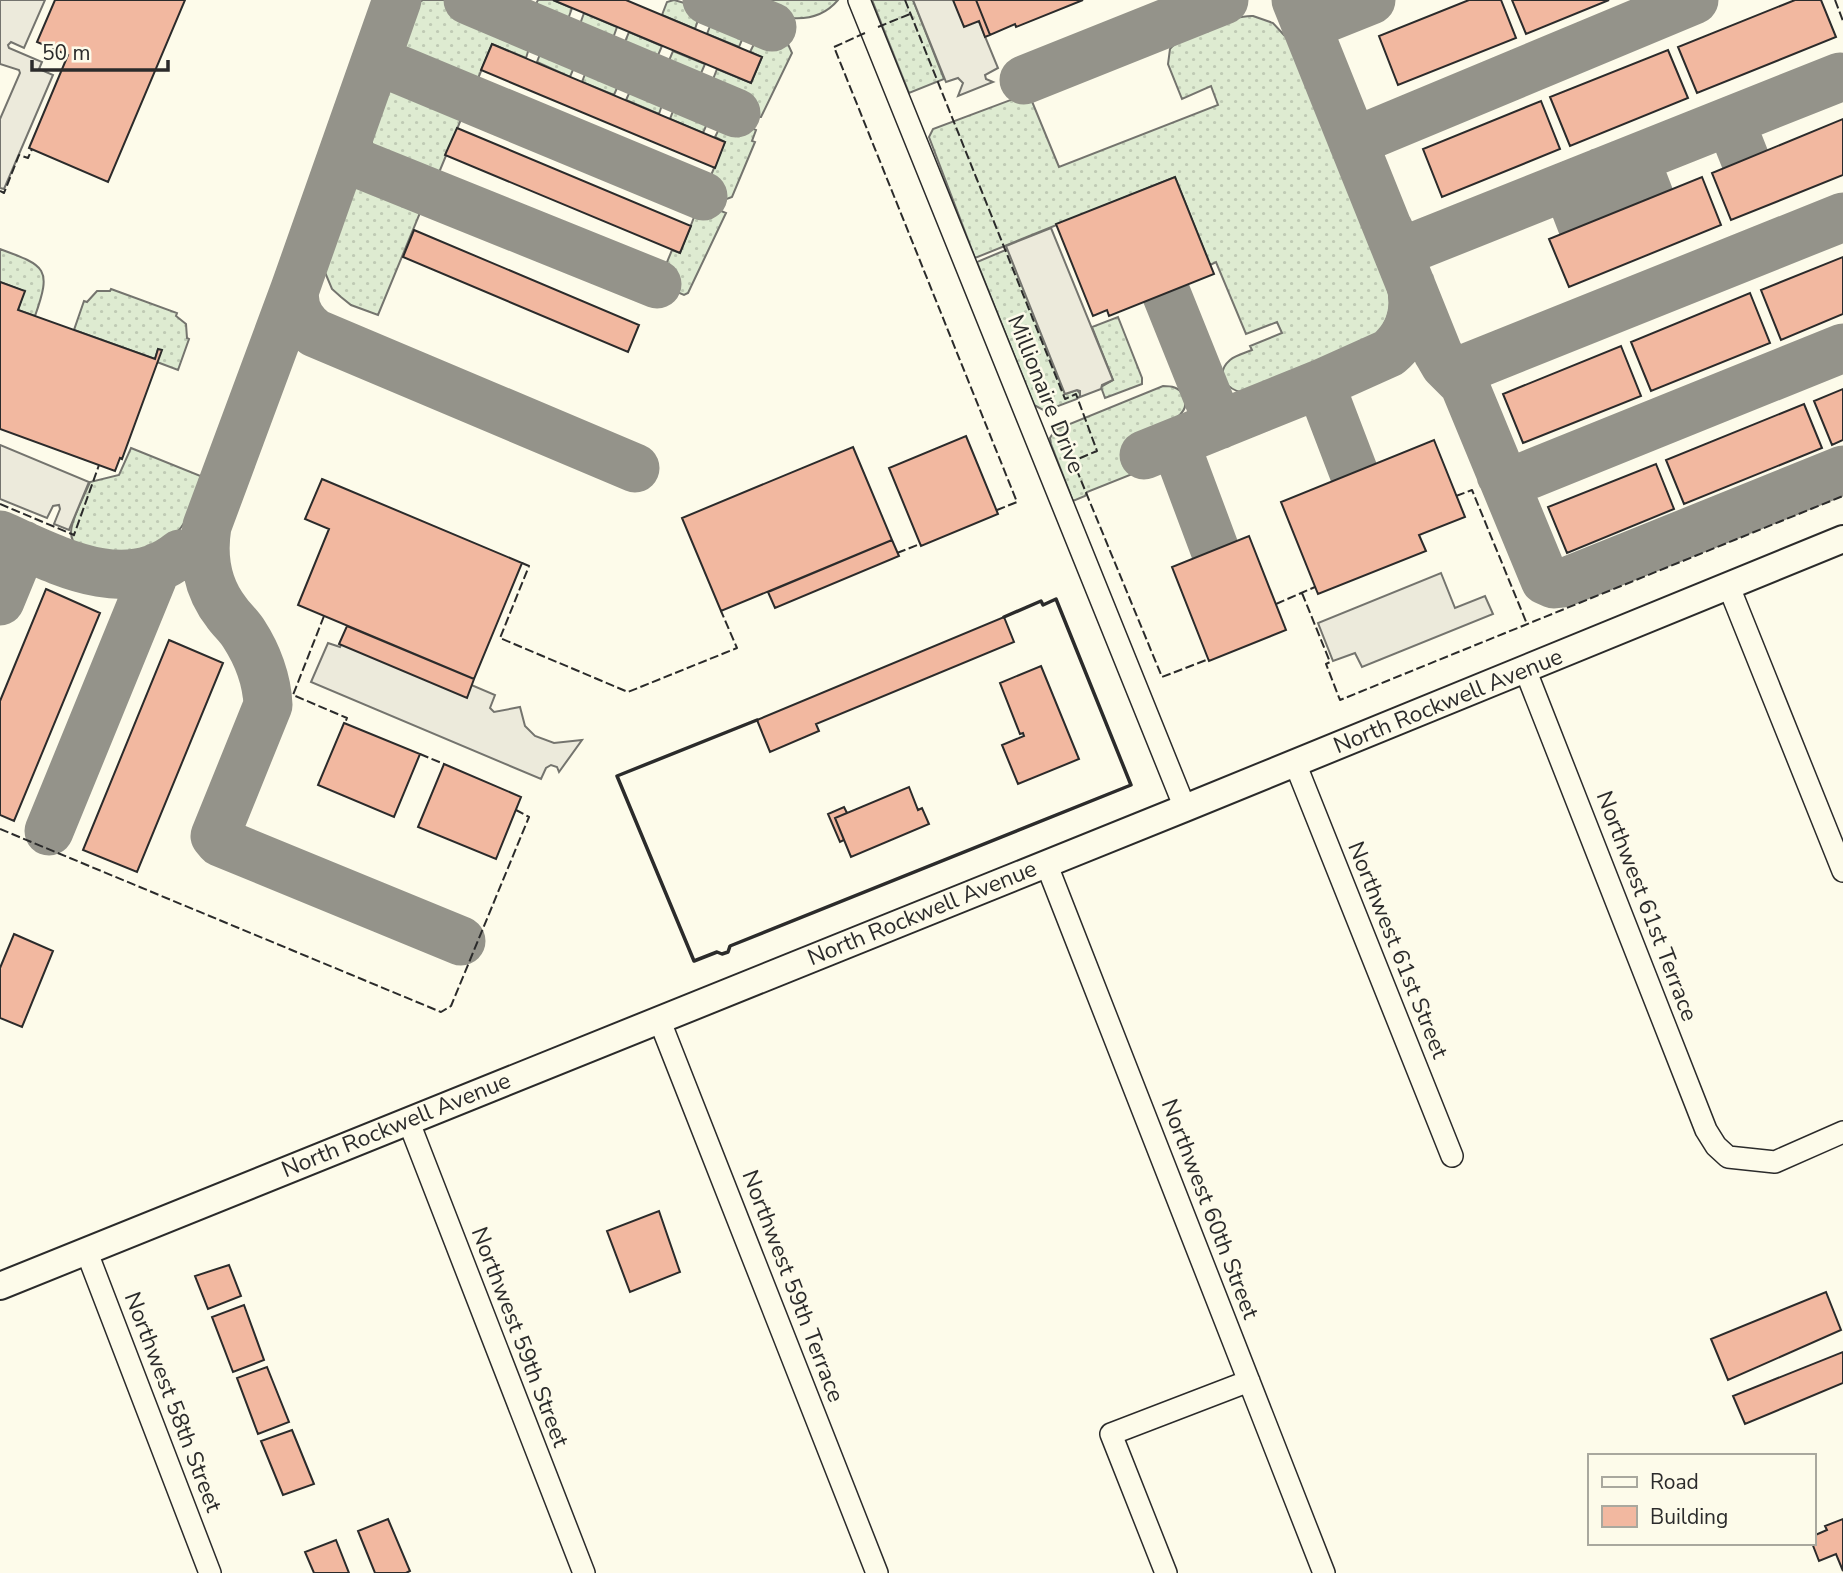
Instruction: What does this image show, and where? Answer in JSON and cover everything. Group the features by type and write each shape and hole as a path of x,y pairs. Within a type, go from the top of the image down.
{"main road":[{"name":"North Rockwell Avenue","path":"0,1286 408,1119 1185,808 1843,539"}],"street":[{"name":"Millionaire Drive","path":"859,0 1185,808"},
{"path":"1729,587 1843,871"},
{"name":"Northwest 61st Terrace","path":"1525,669 1706,1130 1716,1146 1728,1157 1775,1162 1843,1132"},
{"name":"Northwest 61st Street","path":"1295,763 1452,1156"},
{"name":"Northwest 60th Street","path":"1046,863 1324,1573"},
{"name":"Northwest 59th Terrace","path":"659,1019 877,1573"},
{"name":"Northwest 59th Street","path":"408,1119 584,1573"},
{"name":"Northwest 58th Street","path":"86,1250 210,1573"},
{"path":"1166,1573 1111,1434 1249,1381"}],"green space":[{"path":"423,0 444,0 526,34 531,42 526,58 492,44 477,81 470,86 415,63 404,48 406,34 403,33 412,7"},
{"path":"538,0 553,0 572,8 567,22 558,26 538,17 535,6"},
{"path":"674,0 695,6 699,17 695,29 662,15 667,2"},
{"path":"733,0 838,0 827,10 814,16 787,18 759,11"},
{"path":"872,0 913,0 944,79 909,93"},
{"path":"584,13 617,27 612,41 602,44 581,35 579,27"},
{"path":"1253,16 1273,23 1284,35 1287,34 1389,286 1390,303 1384,325 1367,342 1244,393 1232,389 1225,381 1225,365 1235,357 1252,350 1250,346 1282,333 1277,322 1246,334 1216,262 1210,265 1175,177 975,258 929,137 933,129 1024,95 1031,99 1059,167 1218,105 1211,86 1182,99 1168,64 1170,49 1185,38 1209,27"},
{"path":"721,18 741,26 744,35 739,47 707,34 712,21"},
{"path":"629,32 662,46 656,60 646,63 627,55 624,44"},
{"path":"770,36 787,42 792,53 761,117 756,117 739,109 741,103 716,92 712,82 717,69 751,83 762,57 750,52 756,40"},
{"path":"554,46 571,54 575,65 570,77 537,62 542,49"},
{"path":"673,51 705,64 699,78 690,82 671,73 668,63"},
{"path":"598,65 615,71 620,81 614,95 582,82 587,69"},
{"path":"641,83 662,94 663,102 659,114 626,100 632,87"},
{"path":"400,86 459,109 462,117 438,175 430,179 389,162 374,149 371,140 370,127 380,99 382,100 388,91"},
{"path":"686,101 704,109 709,119 703,133 670,119 675,106"},
{"path":"735,121 756,130 752,141 755,142 732,197 724,200 704,192 725,142 715,137 721,125"},
{"path":"364,183 375,183 420,202 422,208 378,315 351,305 341,297 332,289 324,270 324,258 347,194"},
{"path":"700,202 726,213 688,293 684,295 658,284 672,250 680,253"},
{"path":"0,249 27,260 41,271 44,278 43,288 35,316 18,310 24,291 0,282"},
{"path":"1008,249 1065,394 1077,390 1081,395 1045,411 1034,405 977,262"},
{"path":"111,289 177,313 176,316 186,324 189,339 178,370 157,362 158,349 155,359 74,330 84,301 87,302 97,291"},
{"path":"1118,317 1142,384 1105,398 1101,387 1113,380 1092,327"},
{"path":"1163,386 1179,390 1185,403 1178,416 1162,426 1137,435 1150,467 1087,492 1085,496 1073,501 1051,444 1050,438 1055,430"},
{"path":"131,448 203,477 190,511 176,533 164,544 150,551 113,557 89,553 73,541 71,532 76,514 90,482 119,475"}],"shaded area":[{"path":"0,0 45,0 24,48 11,42 8,45 9,48 42,62 39,69 53,75 4,189 0,188 0,119 20,73 19,70 0,64"},
{"path":"913,0 970,0 998,68 985,75 986,79 993,82 958,96 963,83 958,78 946,82"},
{"path":"1051,228 1113,380 1102,385 1101,389 1080,397 1080,391 1077,390 1065,394 1006,246"},
{"path":"0,445 89,482 69,530 54,524 59,505 53,506 47,518 0,499"},
{"path":"1441,573 1455,608 1485,596 1493,614 1362,667 1355,653 1333,661 1318,623"},
{"path":"347,632 495,695 490,708 494,712 520,707 525,726 535,736 554,743 582,740 559,772 557,767 551,765 546,768 541,779 311,682 328,643 340,647"}],"building":[{"path":"55,0 185,0 108,182 29,148 68,55 37,42"},
{"path":"553,0 626,0 762,57 751,83"},
{"path":"953,0 976,0 990,35 985,37 979,21 964,27"},
{"path":"976,0 1083,0 990,35"},
{"path":"1469,0 1501,0 1516,38 1398,85 1379,36"},
{"path":"1512,0 1609,0 1526,34"},
{"path":"1795,0 1821,0 1836,37 1697,93 1678,47"},
{"path":"492,44 725,142 715,168 481,70"},
{"path":"1668,50 1688,98 1570,146 1550,97"},
{"path":"1541,101 1560,149 1442,197 1423,149"},
{"path":"1843,119 1843,175 1731,220 1712,173"},
{"path":"457,128 691,226 680,253 445,155"},
{"path":"1175,177 1214,274 1109,316 1107,310 1093,316 1056,224"},
{"path":"1702,177 1721,225 1569,287 1549,239"},
{"path":"414,230 639,325 628,352 403,257"},
{"path":"1843,257 1843,314 1781,340 1761,290"},
{"path":"0,282 25,291 18,310 155,359 158,349 162,350 122,459 120,458 115,471 0,429"},
{"path":"1750,293 1770,343 1651,391 1631,342"},
{"path":"1621,346 1641,396 1523,443 1503,394"},
{"path":"1843,389 1843,440 1832,445 1814,401"},
{"path":"1804,404 1822,448 1684,504 1666,460"},
{"path":"966,436 998,514 921,546 889,468"},
{"path":"1434,440 1465,517 1419,535 1426,551 1318,594 1281,502"},
{"path":"853,447 892,540 721,611 682,518"},
{"path":"1656,464 1674,509 1567,553 1548,507"},
{"path":"322,479 522,563 474,679 298,605 329,529 305,519"},
{"path":"1249,536 1286,630 1209,661 1172,567"},
{"path":"892,540 899,556 775,608 768,592"},
{"path":"46,589 100,613 14,821 0,815 0,701"},
{"path":"1004,617 1014,642 816,724 819,731 770,752 757,720"},
{"path":"347,626 474,679 467,698 339,644"},
{"path":"169,640 223,663 137,872 83,850"},
{"path":"1041,666 1079,759 1018,784 1002,745 1024,736 1023,733 1020,734 1000,683"},
{"path":"344,723 420,754 394,817 318,785"},
{"path":"444,764 521,797 496,859 418,827"},
{"path":"909,787 918,810 922,808 929,824 851,857 835,818"},
{"path":"844,807 847,813 835,818 844,840 840,842 828,814"},
{"path":"14,934 53,951 22,1027 0,1018 0,968"},
{"path":"659,1211 680,1272 630,1292 607,1231"},
{"path":"229,1265 241,1296 208,1309 195,1276"},
{"path":"1826,1292 1841,1330 1728,1380 1711,1339"},
{"path":"244,1305 264,1360 233,1372 212,1317"},
{"path":"1843,1352 1843,1383 1745,1424 1733,1396"},
{"path":"267,1367 289,1422 258,1434 237,1378"},
{"path":"292,1430 314,1484 283,1495 261,1441"},
{"path":"388,1519 410,1571 406,1573 375,1573 358,1531"},
{"path":"1843,1519 1843,1571 1836,1554 1819,1561 1813,1545 1815,1545 1815,1535 1827,1530 1825,1526"},
{"path":"336,1540 349,1573 314,1573 305,1552"}],"taxiway":[{"path":"397,0 295,289 207,526 205,549 211,583 220,603 253,650 263,677 268,705 215,836 220,842 461,941"},
{"path":"468,0 736,113"},
{"path":"707,0 772,27"},
{"path":"1024,80 1224,0"},
{"path":"1296,0 1438,353 1445,365 1464,384 1545,580 1554,584 1563,583 1843,470"},
{"path":"1306,26 1371,0"},
{"path":"1353,142 1694,0"},
{"path":"376,60 703,196"},
{"path":"1388,228 1399,243 1406,247 1416,246 1840,77"},
{"path":"1730,121 1745,159"},
{"path":"342,157 657,284"},
{"path":"1635,159 1650,198"},
{"path":"1601,172 1617,211"},
{"path":"1567,186 1582,225"},
{"path":"1449,369 1464,369 1843,217"},
{"path":"1144,455 1389,353 1402,339 1410,322 1413,304 1411,285"},
{"path":"295,289 298,314 315,333 635,468"},
{"path":"1166,293 1219,425"},
{"path":"1501,475 1511,480 1521,478 1843,348"},
{"path":"1320,384 1354,473"},
{"path":"1175,443 1215,550"},
{"path":"0,535 67,563 113,574 136,573 159,567 180,554"},
{"path":"0,601 23,545"},
{"path":"49,831 157,567"}],"fence":[{"path":"905,0 1065,399 1076,394 1097,451 1073,461 1162,677 1209,659"},
{"path":"1835,0 1843,21"},
{"path":"878,27 910,14"},
{"path":"865,33 834,47 1017,502 997,510"},
{"path":"0,191 4,193 19,155 28,158 32,149"},
{"path":"0,504 74,535 99,465"},
{"path":"1456,496 1472,490 1527,624"},
{"path":"1302,593 1330,662 1326,664 1340,700 1843,496"},
{"path":"897,553 920,544"},
{"path":"522,563 529,566 500,638 628,692 737,648 721,611"},
{"path":"1276,604 1315,587"},
{"path":"324,616 293,695 347,718 345,723"},
{"path":"420,754 444,764"},
{"path":"0,829 441,1012 451,1006 529,817 516,810"}],"wall":[{"path":"757,720 617,776 694,961 717,952 728,952 730,946 1131,785 1056,599 1043,605 1041,601 1004,617"}]}
